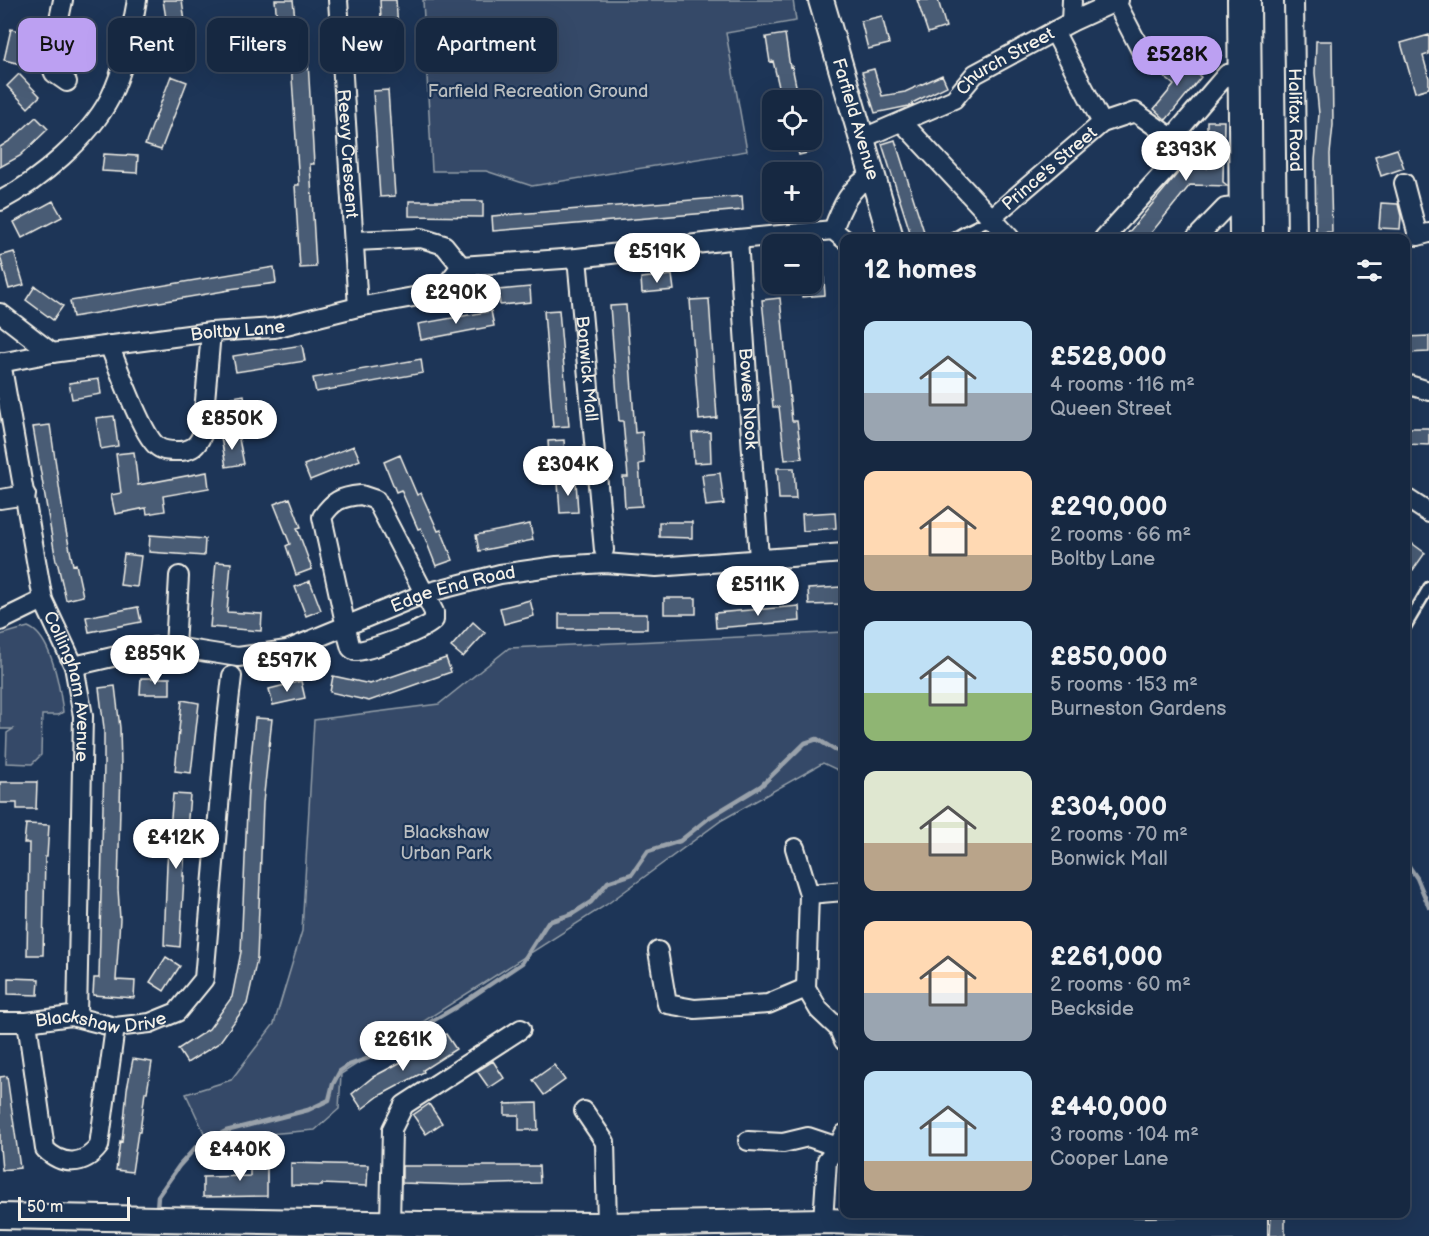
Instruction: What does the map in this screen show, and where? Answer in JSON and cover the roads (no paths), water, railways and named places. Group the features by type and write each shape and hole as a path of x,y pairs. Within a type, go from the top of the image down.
{"highway":[{"path":"1244,0 1246,234"}],"main road":[{"name":"Farfield Avenue","path":"821,0 890,234"},
{"path":"0,1216 390,1223 424,1230 607,1225 648,1230 823,1221 1144,1227 1251,1226"}],"street":[{"path":"63,0 50,62 54,73 67,82"},
{"path":"0,201 57,161 94,123 111,97 129,44 137,0"},
{"name":"Reevy Crescent","path":"338,0 358,307"},
{"path":"1071,22 1072,0"},
{"name":"Halifax Road","path":"1294,0 1297,234"},
{"path":"1118,1 1148,64 1168,54"},
{"name":"Church Street","path":"861,139 954,99 975,74 1071,22 1118,1"},
{"path":"1054,31 1102,123"},
{"path":"1108,234 1177,158 1172,138 1227,74 1245,72"},
{"name":"Prince's Street","path":"990,219 1102,123 1135,112 1172,138"},
{"path":"902,122 1006,234"},
{"path":"355,241 420,238 444,245 462,266 577,258 738,239 839,235 841,208 861,181 872,175"},
{"path":"1404,183 1419,236 1429,233"},
{"path":"1200,234 1225,208 1246,206"},
{"name":"Bowes Nook","path":"738,239 759,559"},
{"name":"Bonwick Mall","path":"577,258 604,550"},
{"name":"Boltby Lane","path":"1,363 52,352 212,332 274,328 358,307 441,292 462,266"},
{"path":"0,312 52,352"},
{"path":"109,345 143,427 153,443 168,452 189,450 198,444 202,435 212,332"},
{"name":"Collingham Avenue","path":"1,363 44,600 74,666 82,716 77,1017"},
{"path":"1410,385 1429,391"},
{"path":"0,499 26,495"},
{"path":"361,495 376,500 426,593 435,620 430,625 365,651 355,651 351,648 322,518 332,504 347,496 361,495"},
{"path":"1410,501 1429,513"},
{"name":"Edge End Road","path":"74,666 155,647 175,647 238,657 287,650 426,593 500,574 605,562 656,567 840,553"},
{"path":"175,647 178,576"},
{"path":"0,621 44,600"},
{"name":"Blackshaw Drive","path":"0,1022 77,1017 115,1027 150,1023 177,1012 204,979 232,676"},
{"path":"795,848 808,894 806,988 819,1010 840,1031"},
{"path":"808,894 840,891"},
{"path":"658,951 667,1004 695,1009 768,1004 806,988"},
{"path":"27,1022 37,1107 45,1149 52,1156 63,1161 84,1160 99,1146 115,1027"},
{"path":"390,1223 392,1129 404,1105 521,1029"},
{"path":"584,1111 604,1142 607,1225"},
{"path":"748,1141 783,1143 808,1137 840,1140"},
{"path":"823,1221 827,1160 840,1141"}],"lane":[{"path":"961,234 990,219"},
{"path":"1410,619 1429,587"}],"waterway":[{"path":"157,1209 158,1196 196,1147 226,1131 308,1110 329,1100 333,1084 340,1071 369,1058 458,1006 522,963 548,922 572,914 591,902 608,882 632,874 648,851 680,841 710,817 761,786 805,743 817,739 840,751"},
{"path":"1410,868 1417,878 1429,907"}],"park label":[{"name":"Farfield Recreation Ground","path":"538,91"},
{"name":"Blackshaw Urban Park","path":"446,842"}]}
